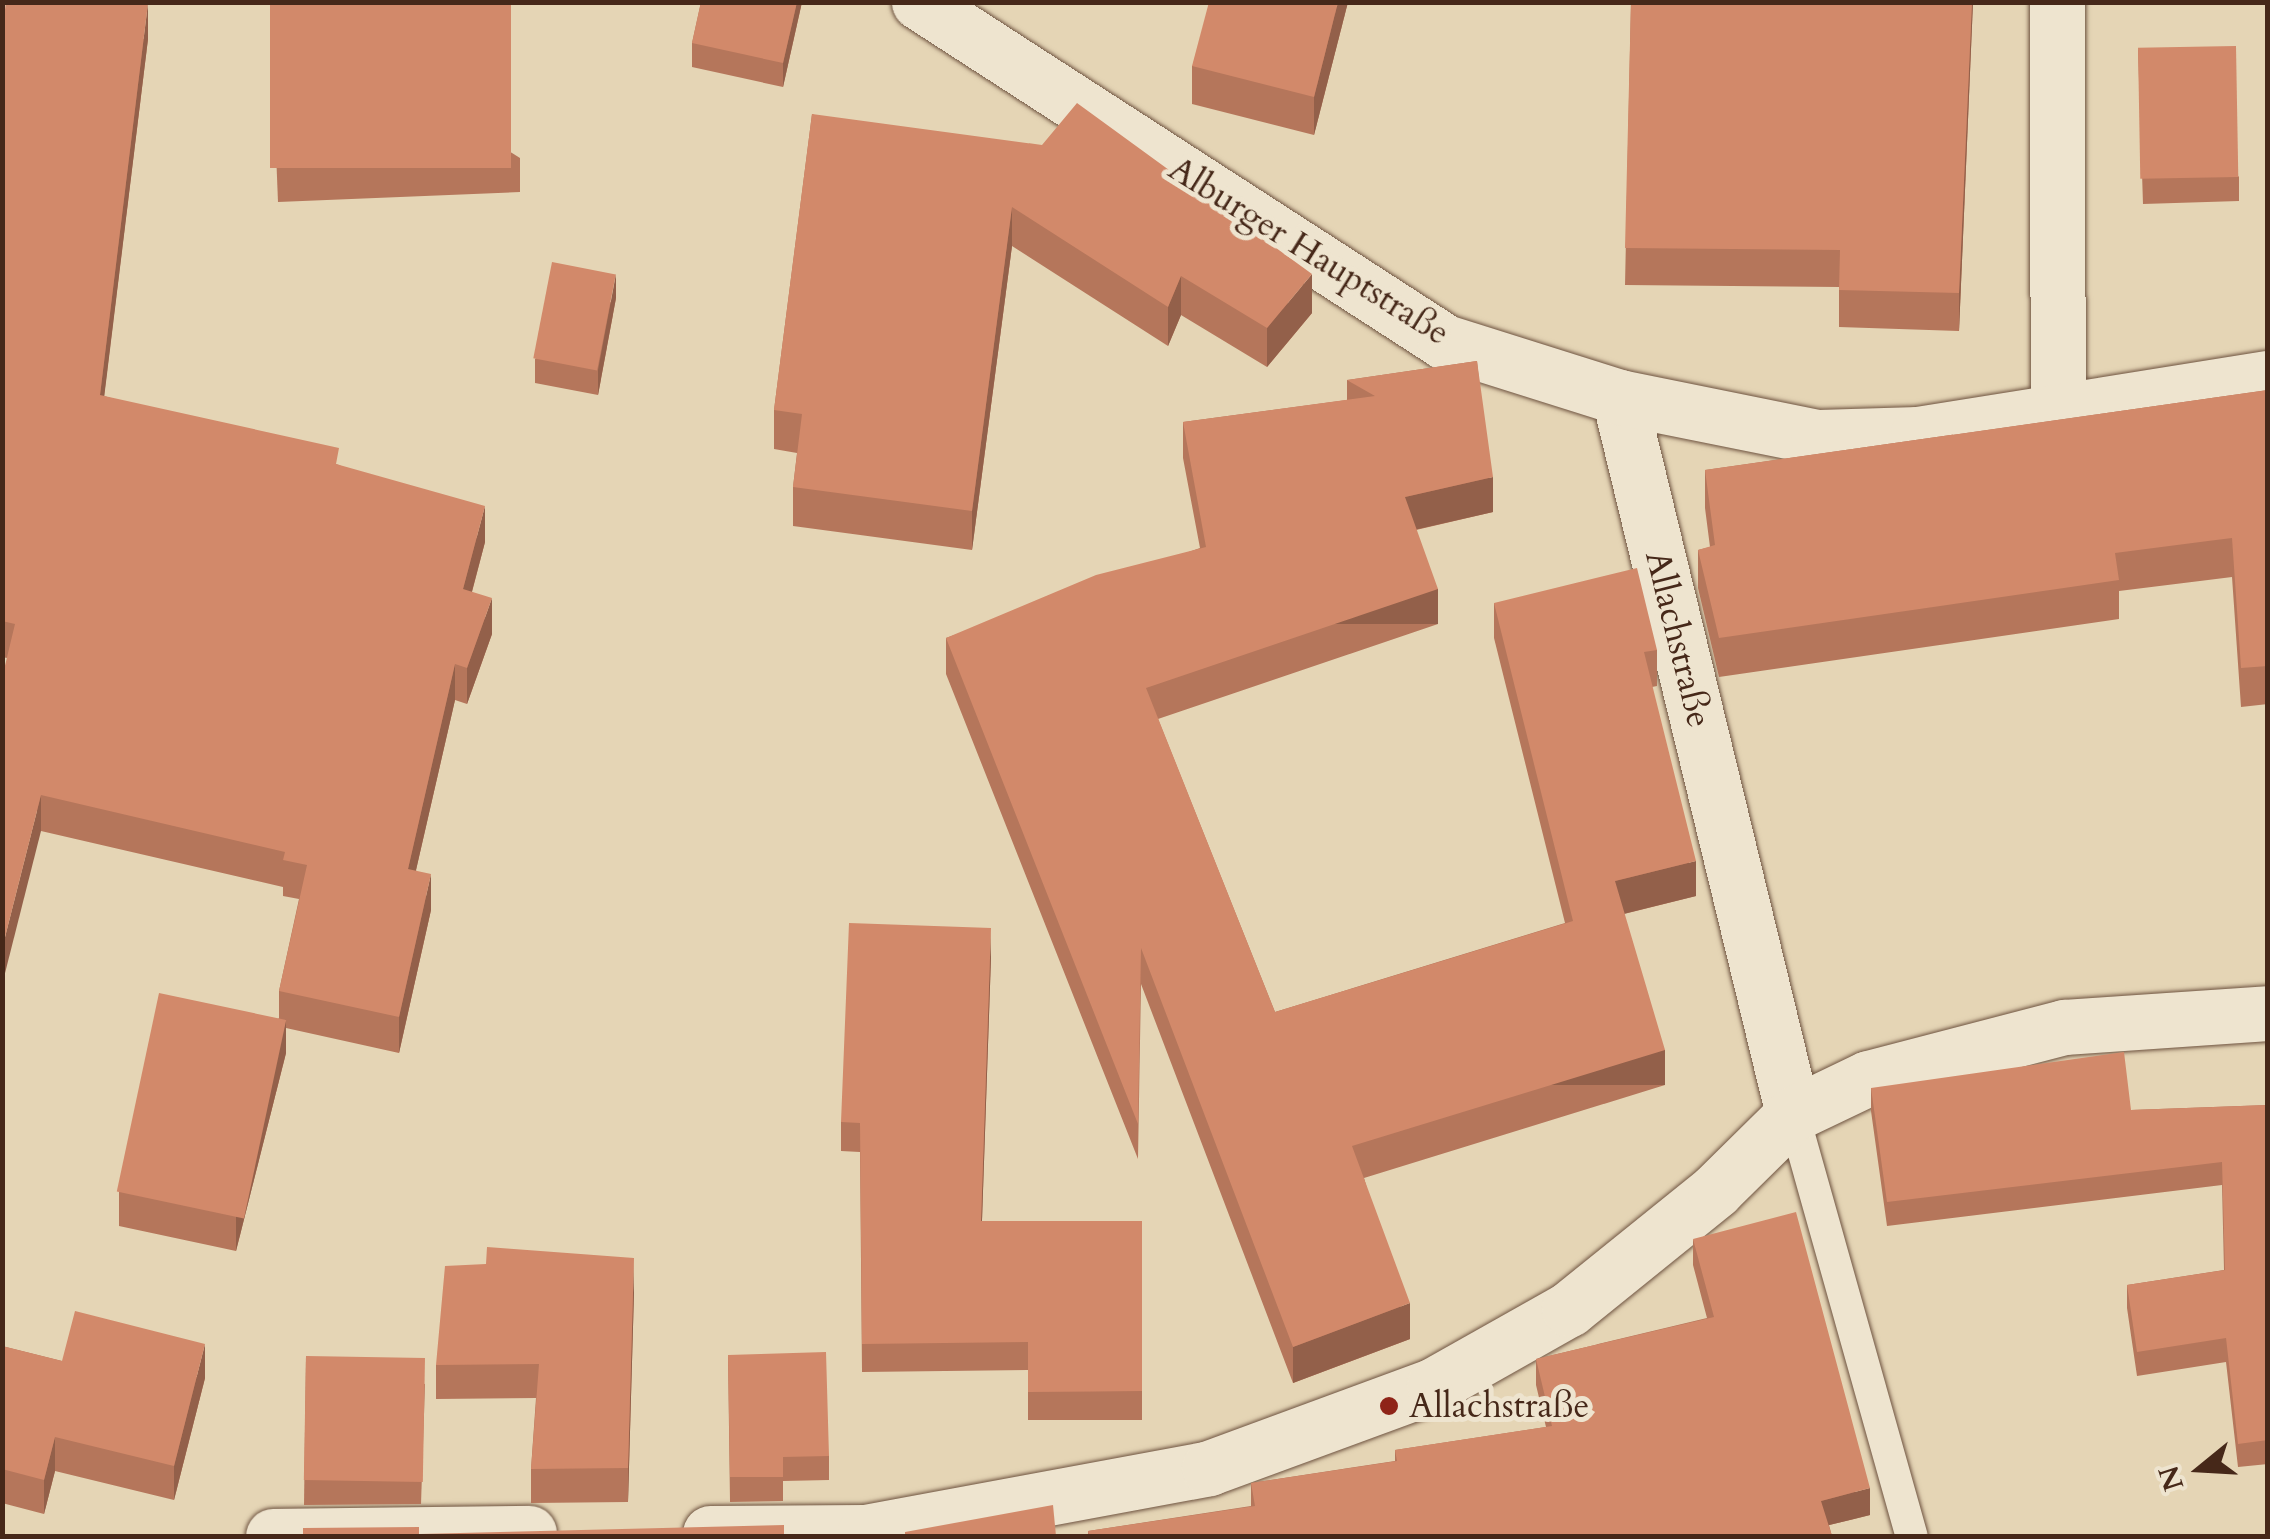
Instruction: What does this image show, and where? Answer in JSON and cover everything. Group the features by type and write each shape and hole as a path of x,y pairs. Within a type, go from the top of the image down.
{"street":[{"name":"Alburger Hauptstraße","path":"919,2 1445,342 1619,397 1818,436 1918,434 2268,378"},
{"path":"2057,2 2058,413"},
{"name":"Allachstraße","path":"1619,397 1793,1114"},
{"path":"668,1533 864,1532 1209,1468 1415,1392 1569,1309 1715,1191 1793,1114 1868,1078 2064,1027 2268,1014"},
{"path":"273,1536 589,1533"}],"lane":[{"path":"1793,1114 1912,1536"}],"building":[{"path":"6,2 148,3 100,395 339,448 336,464 485,506 463,589 492,598 467,668 455,664 408,869 431,874 399,1017 279,991 307,865 283,860 285,852 41,795 2,949 2,678 15,624 2,621 2,32"},
{"path":"270,2 511,2 511,168 270,168"},
{"path":"701,2 797,2 783,63 692,43"},
{"path":"1209,2 1338,2 1314,97 1192,66"},
{"path":"1631,2 1972,2 1959,293 1839,290 1840,250 1625,248"},
{"path":"2236,46 2238,177 2140,179 2138,48"},
{"path":"1077,103 1312,274 1267,328 1181,276 1168,307 1012,207 972,511 793,487 802,414 774,410 812,114 1042,145"},
{"path":"552,262 616,274 597,371 533,358"},
{"path":"1477,361 1493,477 1405,497 1438,589 1146,688 1275,1012 1573,921 1494,603 1637,568 1657,650 1644,652 1696,861 1615,881 1665,1050 1352,1146 1410,1303 1293,1347 1141,948 1138,1124 946,638 1096,575 1206,547 1183,422 1375,396 1347,380"},
{"path":"2268,390 2268,666 2241,668 2232,538 2115,553 2119,580 1719,638 1698,550 1715,545 1705,470"},
{"path":"849,923 991,928 981,1221 1142,1221 1142,1391 1028,1392 1028,1342 862,1344 860,1123 841,1122"},
{"path":"159,993 286,1020 244,1219 117,1192"},
{"path":"2124,1052 2131,1110 2268,1105 2268,1440 2238,1444 2226,1338 2137,1352 2127,1285 2225,1270 2222,1162 1887,1202 1871,1088"},
{"path":"1796,1212 1870,1488 1821,1501 1832,1536 1089,1536 1088,1531 1255,1506 1251,1483 1397,1461 1395,1450 1552,1426 1536,1359 1714,1317 1693,1239"},
{"path":"487,1247 634,1258 628,1468 531,1469 539,1364 436,1365 445,1266 486,1264"},
{"path":"75,1311 205,1344 174,1466 55,1437 44,1480 2,1469 2,1346 62,1361"},
{"path":"826,1352 829,1456 783,1457 783,1477 730,1477 728,1355"},
{"path":"306,1356 425,1358 423,1482 304,1480"},
{"path":"1053,1505 1056,1536 905,1536 905,1532"},
{"path":"784,1525 784,1536 303,1536 303,1528 419,1527 419,1534"}],"place":[{"name":"Allachstraße","path":"1389,1406"}]}
